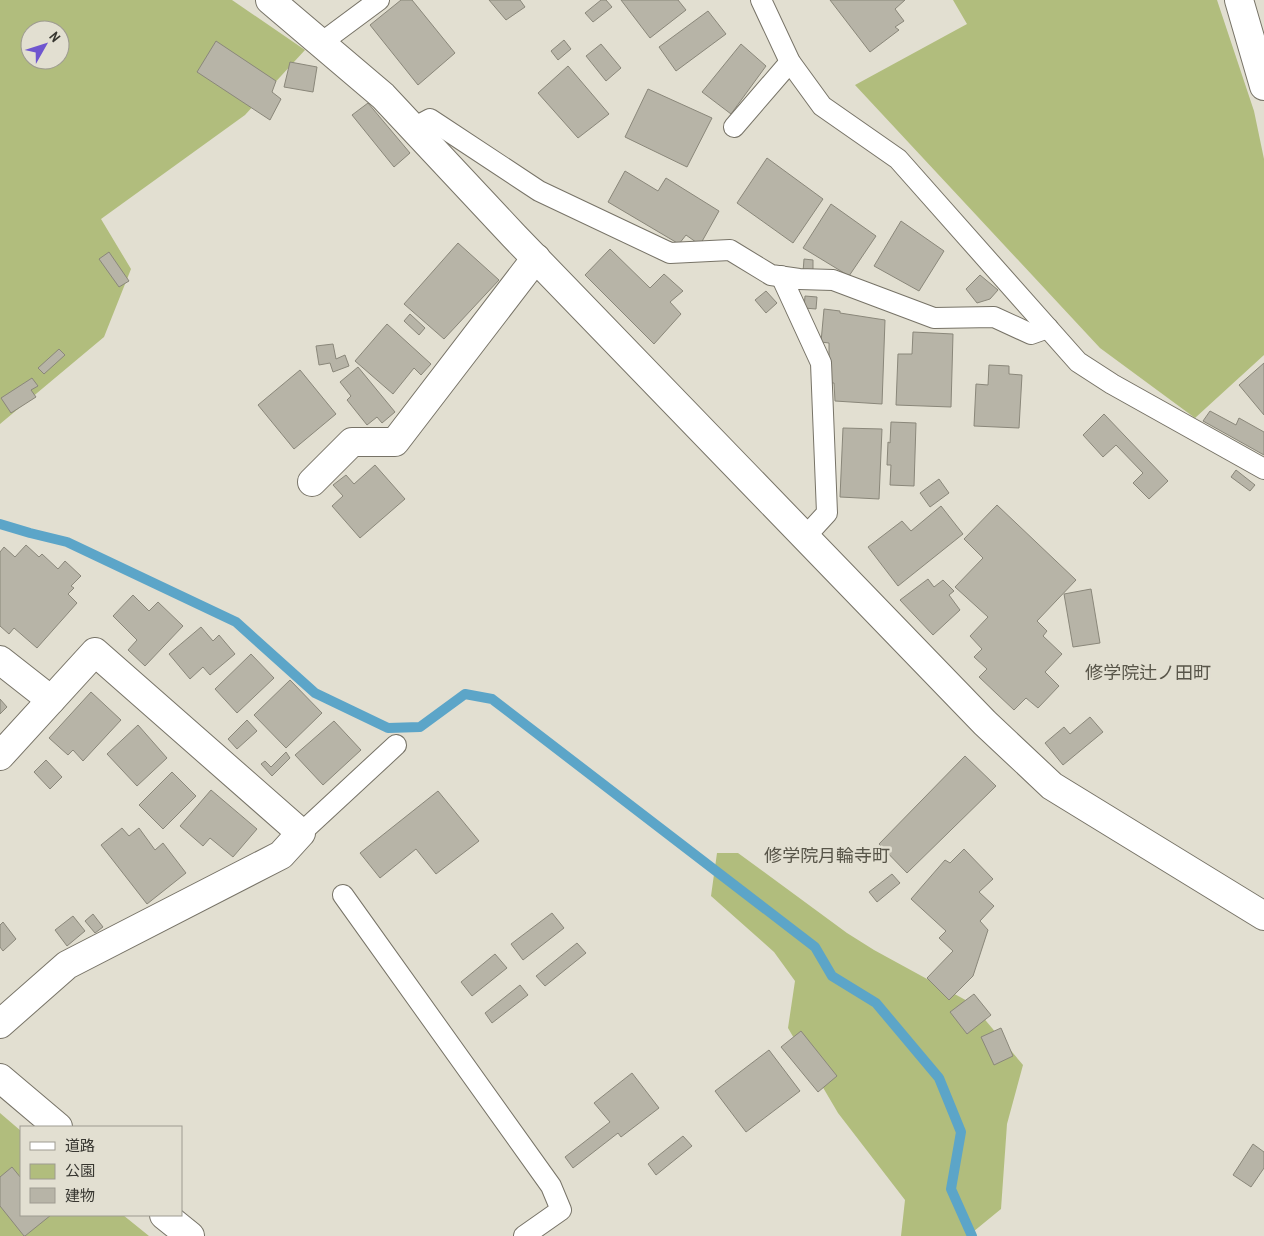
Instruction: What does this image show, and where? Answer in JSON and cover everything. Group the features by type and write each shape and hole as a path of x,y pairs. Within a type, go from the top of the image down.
{"street":[{"path":"270,0 383,96 536,258 985,723 1052,786 1264,916"},
{"path":"1239,0 1264,86"},
{"path":"312,482 352,442 395,442 536,258"},
{"path":"0,756 96,652 301,833 281,855 67,965 0,1024"},
{"path":"0,660 51,700"},
{"path":"0,1078 57,1126"},
{"path":"165,1216 190,1236"}],"lane":[{"path":"321,43 379,0"},
{"path":"761,0 790,62 822,106 898,159 1078,362 1112,384 1264,469"},
{"path":"734,128 790,62"},
{"path":"413,128 430,119 539,191 670,253 730,250 772,275 799,279 833,280 934,318 994,317 1031,334 1048,328"},
{"path":"781,276 821,363 828,513 805,537"},
{"path":"301,833 396,745"},
{"path":"344,895 551,1186 561,1210 524,1236"}],"green space":[{"path":"0,0 232,0 305,50 245,115 101,219 131,269 104,337 0,424"},
{"path":"953,0 1217,0 1254,111 1264,159 1264,355 1195,418 1100,348 855,85 967,24"},
{"path":"717,853 738,853 847,933 874,950 971,1003 1023,1065 1007,1124 1001,1209 968,1236 901,1236 905,1200 838,1113 788,1028 795,981 774,952 711,896"},
{"path":"0,1113 20,1130 20,1216 124,1216 149,1236 0,1236"}],"building":[{"path":"401,0 412,0 455,53 418,85 370,25"},
{"path":"489,0 520,0 525,7 506,20"},
{"path":"601,0 606,0 612,7 593,22 585,13"},
{"path":"621,0 678,0 686,10 650,38"},
{"path":"830,0 905,0 895,9 904,21 895,27 899,30 870,52"},
{"path":"708,11 726,34 676,71 659,47"},
{"path":"564,40 571,49 558,60 551,51"},
{"path":"216,41 276,81 272,92 281,99 270,120 197,72"},
{"path":"601,44 621,68 606,81 586,56"},
{"path":"741,44 766,66 731,114 702,92"},
{"path":"290,62 317,67 313,92 284,87"},
{"path":"568,66 609,114 578,138 538,93"},
{"path":"648,89 712,118 687,167 625,137"},
{"path":"368,103 410,153 394,167 352,115"},
{"path":"767,158 823,199 793,243 737,203"},
{"path":"625,171 658,191 666,178 719,211 700,245 686,235 679,244 608,202"},
{"path":"831,204 876,236 849,276 803,248"},
{"path":"901,221 944,251 919,291 874,266"},
{"path":"458,243 499,280 444,339 404,304"},
{"path":"610,249 650,288 664,274 683,291 670,302 681,314 654,344 585,275"},
{"path":"109,252 129,281 119,287 99,259"},
{"path":"804,259 813,260 813,272 803,272"},
{"path":"980,275 998,290 990,299 977,303 966,289"},
{"path":"766,291 777,303 766,313 755,300"},
{"path":"805,296 817,297 816,309 804,308"},
{"path":"824,309 885,320 882,404 835,401 834,383 829,383 829,343 821,342"},
{"path":"410,314 425,328 419,335 404,321"},
{"path":"387,324 431,364 421,375 414,368 393,394 355,361"},
{"path":"913,332 953,334 951,407 896,405 898,354 912,354"},
{"path":"333,344 336,359 345,355 349,366 333,372 330,363 319,365 316,346"},
{"path":"59,349 65,355 44,374 38,368"},
{"path":"1264,363 1264,415 1239,385"},
{"path":"989,365 1009,366 1009,374 1022,375 1019,428 974,426 976,384 988,385"},
{"path":"358,367 395,412 382,423 377,417 367,425 347,400 351,396 340,382"},
{"path":"300,370 336,414 294,449 258,405"},
{"path":"32,378 38,386 31,390 36,397 11,413 1,398"},
{"path":"1210,411 1236,425 1239,418 1264,432 1264,455 1203,421"},
{"path":"1104,414 1168,481 1149,499 1133,483 1143,473 1116,445 1103,457 1083,435"},
{"path":"891,422 916,423 914,486 890,485 891,465 887,465"},
{"path":"843,428 882,429 879,499 840,497"},
{"path":"375,465 405,499 360,538 332,506 343,496 333,485 346,475 354,484"},
{"path":"1236,470 1255,485 1250,491 1231,477"},
{"path":"939,479 949,493 930,507 920,493"},
{"path":"997,505 1076,580 1037,621 1047,631 1043,636 1062,654 1045,672 1059,686 1038,708 1026,698 1014,710 979,677 987,669 974,657 982,649 970,636 988,617 955,587 983,558 964,539"},
{"path":"941,506 963,534 898,586 868,547 902,521 911,531"},
{"path":"26,545 39,557 42,554 58,569 65,561 81,576 71,586 74,588 68,594 77,603 37,648 14,628 9,634 0,626 0,552 4,547 15,557"},
{"path":"928,579 934,587 943,580 954,591 949,595 960,610 933,635 900,600"},
{"path":"1091,589 1100,643 1073,647 1064,594"},
{"path":"133,595 149,611 158,602 183,626 145,666 128,650 137,640 113,616"},
{"path":"201,627 213,641 219,635 235,654 210,675 203,667 190,679 169,654"},
{"path":"251,654 274,678 237,713 215,689"},
{"path":"290,680 322,713 286,748 254,715"},
{"path":"91,692 121,720 83,761 73,750 68,755 49,738"},
{"path":"0,699 7,707 0,714"},
{"path":"1090,717 1103,732 1063,765 1045,743 1064,727 1070,734"},
{"path":"247,720 257,731 237,749 228,739"},
{"path":"334,721 361,750 323,785 295,755"},
{"path":"138,725 167,758 137,786 107,754"},
{"path":"286,752 290,758 272,776 261,764 265,761 271,767"},
{"path":"965,756 996,786 907,873 879,844"},
{"path":"46,760 62,777 50,789 34,772"},
{"path":"172,772 196,796 163,829 139,805"},
{"path":"211,790 257,829 233,857 210,838 203,846 180,826"},
{"path":"438,791 479,841 436,874 416,849 380,878 360,853"},
{"path":"122,828 129,836 139,828 155,850 163,843 186,873 147,904 101,845"},
{"path":"964,849 993,879 979,892 994,906 980,921 988,930 973,976 949,1000 927,978 953,951 939,938 946,931 911,899 945,860 950,863"},
{"path":"892,874 900,883 877,902 869,892"},
{"path":"552,913 564,928 523,960 511,944"},
{"path":"93,914 103,927 95,933 85,921"},
{"path":"73,916 85,931 67,946 55,930"},
{"path":"3,922 16,939 3,951 0,947 0,925"},
{"path":"577,943 586,953 545,986 536,976"},
{"path":"495,954 507,968 472,996 461,982"},
{"path":"520,985 528,995 492,1023 485,1013"},
{"path":"974,994 991,1015 967,1034 950,1012"},
{"path":"1001,1028 1013,1056 994,1065 981,1037"},
{"path":"801,1031 837,1076 818,1092 781,1047"},
{"path":"769,1050 800,1091 746,1132 715,1091"},
{"path":"632,1073 659,1108 621,1137 618,1133 573,1168 565,1157 610,1122 594,1103"},
{"path":"683,1136 692,1146 656,1175 648,1164"},
{"path":"1253,1144 1264,1152 1264,1168 1251,1187 1233,1175"},
{"path":"12,1167 20,1177 20,1216 50,1216 25,1236 0,1206 0,1177"}],"waterway":[{"path":"0,524 67,542 236,622 315,693 388,728 420,727 465,694 492,699 815,947 832,976 876,1003 939,1078 961,1132 951,1189 972,1236"}],"district":[{"name":"修学院辻ノ田町","path":"1148,672"},
{"name":"修学院月輪寺町","path":"827,855"}]}
